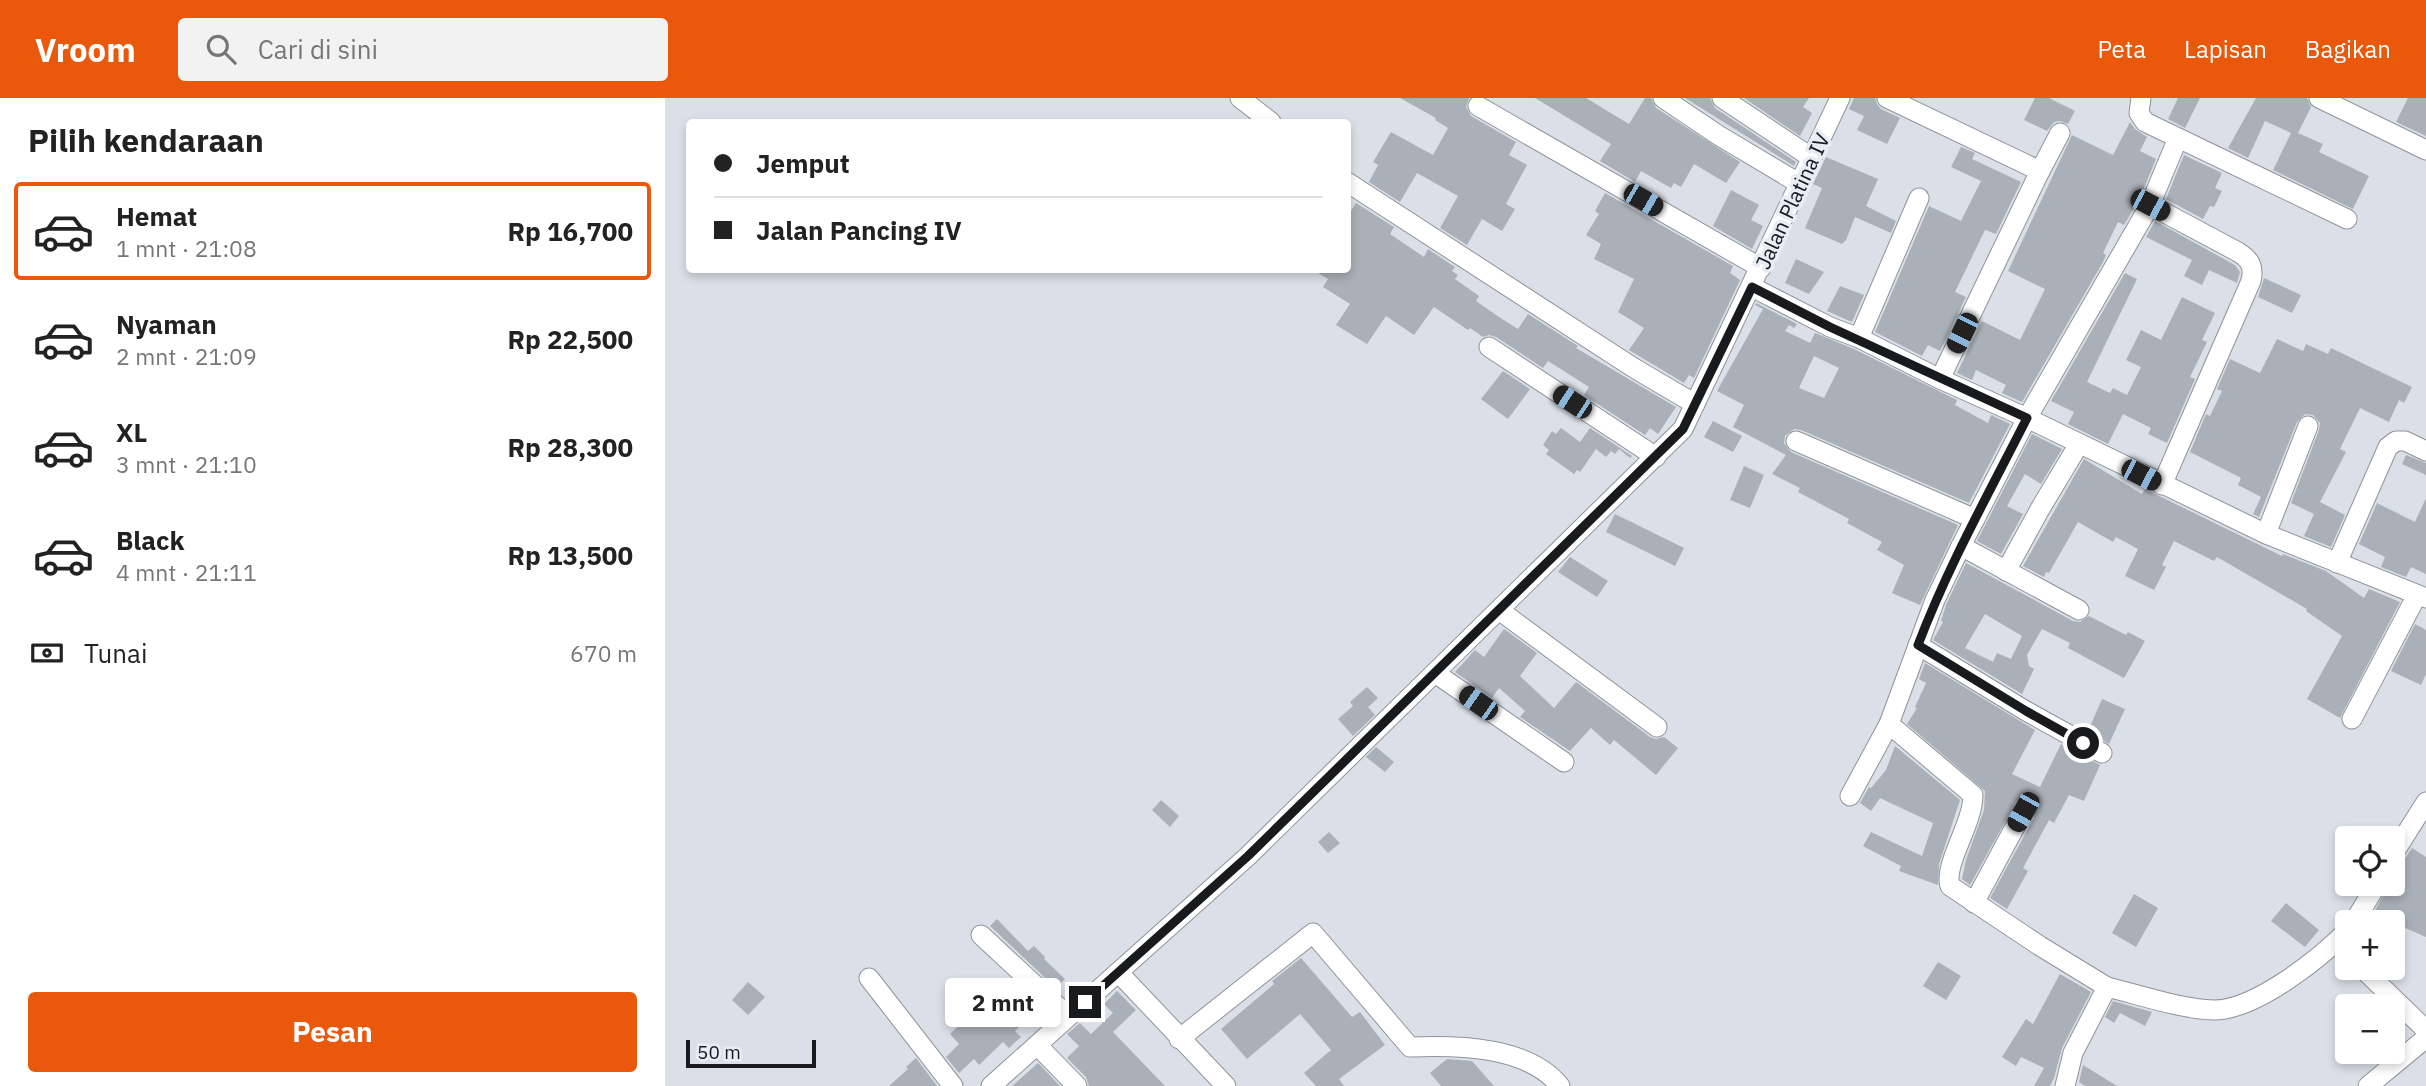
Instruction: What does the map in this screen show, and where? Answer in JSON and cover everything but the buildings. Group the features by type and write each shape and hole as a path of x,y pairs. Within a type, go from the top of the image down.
{"street":[{"path":"1240,98 1267,119"},
{"path":"1663,98 1717,135 1800,184"},
{"path":"1722,98 1812,158"},
{"name":"Jalan Platina IV","path":"991,1086 1248,856 1683,429 1840,98"},
{"path":"1887,98 2040,171"},
{"path":"2141,98 2139,113 2145,122 2347,219"},
{"path":"2319,98 2426,150"},
{"path":"1478,106 1761,268"},
{"path":"1940,379 2060,133"},
{"path":"1850,796 1889,724 1935,600 1961,546 2027,418 2150,205 2178,138"},
{"path":"1351,185 1634,368 1695,404"},
{"path":"1859,338 1920,198"},
{"path":"2150,205 2238,252 2249,259 2253,269 2251,281 2162,485"},
{"path":"1752,287 1830,327 1859,338 2266,534 2422,597 2352,719"},
{"path":"1489,347 1656,457"},
{"path":"2266,534 2308,426"},
{"path":"1796,441 1975,519"},
{"path":"2337,562 2388,447 2396,441 2405,441 2426,451"},
{"path":"2006,571 2039,509 2079,444"},
{"path":"1961,546 2078,610"},
{"path":"1499,610 1657,727"},
{"path":"1918,645 2026,711 2102,753"},
{"path":"1435,673 1564,762"},
{"path":"1889,724 1973,795 1971,814 1948,874 1949,886 2108,987 2187,1006 2213,1010 2238,1007 2258,998 2335,947"},
{"path":"2405,836 2426,803"},
{"path":"1974,903 2023,812"},
{"path":"1179,1039 1313,933 1410,1047 1458,1045 1513,1057 1550,1074 1560,1086"},
{"path":"981,935 1068,1016"},
{"path":"1118,972 1226,1086"},
{"path":"869,978 953,1086"},
{"path":"2375,980 2426,1030"},
{"path":"2066,1086 2073,1053 2108,987"},
{"path":"2368,1086 2426,1038"},
{"path":"1037,1045 1077,1086"}],"route":[{"path":"1085,1002 1248,856 1683,429 1752,287 1830,327 1859,338 1940,379 2027,418 1935,600 1918,645 2083,743"}]}
